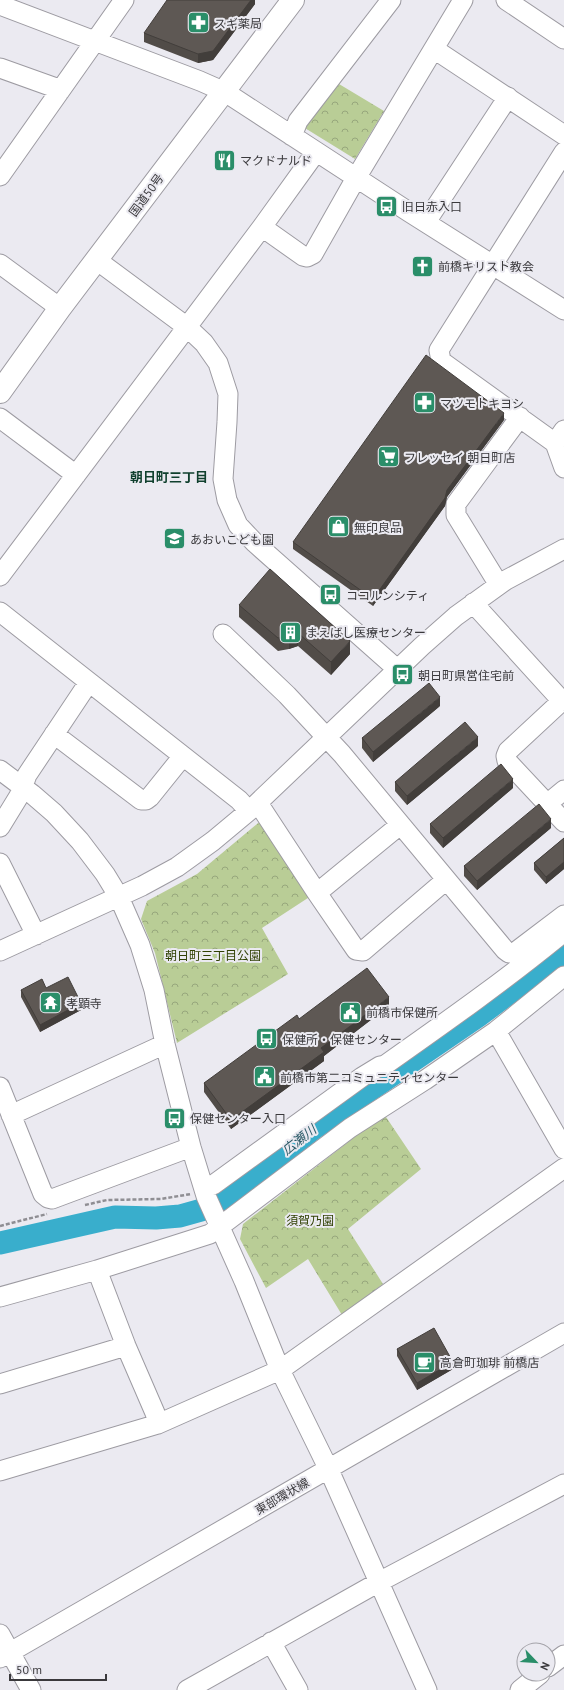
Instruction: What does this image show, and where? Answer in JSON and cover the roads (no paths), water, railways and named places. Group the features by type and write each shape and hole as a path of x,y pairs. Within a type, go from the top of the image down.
{"highway":[{"name":"国道50号","path":"0,392 60,308 98,261 160,176 225,92 293,0"}],"street":[{"path":"0,176 8,150 60,91 124,0"},
{"path":"292,136 298,121 391,0"},
{"path":"262,227 303,256 308,257 313,254 356,178 463,0"},
{"path":"506,0 564,39"},
{"path":"0,5 200,81 225,92 356,178 564,310"},
{"path":"434,49 564,135"},
{"path":"0,68 56,88 60,91"},
{"path":"426,222 508,97"},
{"path":"0,576 262,227 316,152"},
{"path":"564,152 494,265 438,350 441,361 520,417 560,437 564,468"},
{"path":"98,261 186,327 204,343 218,363 228,394 228,422 223,479 227,500 238,525 255,543 397,670"},
{"path":"0,264 60,308"},
{"path":"499,585 456,515 455,508 456,504 520,417"},
{"path":"0,418 76,475"},
{"path":"0,951 119,897 177,867 213,841 253,807 446,624 499,585 545,558 564,549"},
{"path":"473,603 563,700 508,751 506,756 507,761 564,822"},
{"path":"0,612 239,800 253,807 317,893 356,950 363,951 446,880"},
{"path":"223,634 287,695 326,737 504,949 509,953 514,953 564,915"},
{"path":"0,827 19,796 26,775 89,682"},
{"path":"54,734 141,800 146,800 150,797 183,756"},
{"path":"0,770 54,813 80,841 105,874 119,897 140,945 152,983 165,1044 191,1147 204,1191 244,1281 280,1370 329,1470 427,1690"},
{"path":"547,804 564,790"},
{"path":"317,893 400,825"},
{"path":"1,868 36,935"},
{"path":"204,1191 362,1076 380,1066 385,1065 430,1033 514,972 564,932"},
{"path":"0,1297 97,1270 210,1234 217,1222 350,1128 425,1080 496,1031 562,981"},
{"path":"496,1031 564,1149"},
{"path":"11,1115 165,1044"},
{"path":"0,1087 43,1194 48,1198 52,1199 191,1147"},
{"path":"0,1470 158,1424 280,1370 564,1168"},
{"path":"97,1270 126,1346 155,1413 158,1424"},
{"name":"東部環状線","path":"5,1655 329,1470 564,1333"},
{"path":"0,1384 126,1346"},
{"path":"187,1690 379,1582 564,1484"},
{"path":"0,1634 5,1655 31,1690"},
{"path":"271,1642 298,1690"},
{"path":"556,1660 564,1654"},
{"path":"520,1690 530,1682"}],"waterway":[{"name":"広瀬川","path":"0,1243 115,1217 156,1218 180,1216 205,1209 234,1191 314,1128 478,1016 564,952"}],"place":[{"name":"スギ薬局","path":"199,23"},
{"name":"マクドナルド","path":"225,160"},
{"name":"旧日赤入口","path":"387,206"},
{"name":"前橋キリスト教会","path":"423,266"},
{"name":"マツモトキヨシ","path":"425,403"},
{"name":"フレッセイ 朝日町店","path":"388,457"},
{"name":"無印良品","path":"338,527"},
{"name":"あおいこども園","path":"175,539"},
{"name":"ココルンシティ","path":"331,595"},
{"name":"まえばし医療センター","path":"290,632"},
{"name":"朝日町県営住宅前","path":"403,675"},
{"name":"孝顕寺","path":"51,1003"},
{"name":"前橋市保健所","path":"351,1012"},
{"name":"保健所・保健センター","path":"266,1039"},
{"name":"前橋市第二コミュニティセンター","path":"264,1077"},
{"name":"保健センター入口","path":"174,1118"},
{"name":"高倉町珈琲 前橋店","path":"425,1362"}],"district":[{"name":"朝日町三丁目","path":"169,477"}],"park label":[{"name":"朝日町三丁目公園","path":"213,955"},
{"name":"須賀乃園","path":"310,1220"}]}
